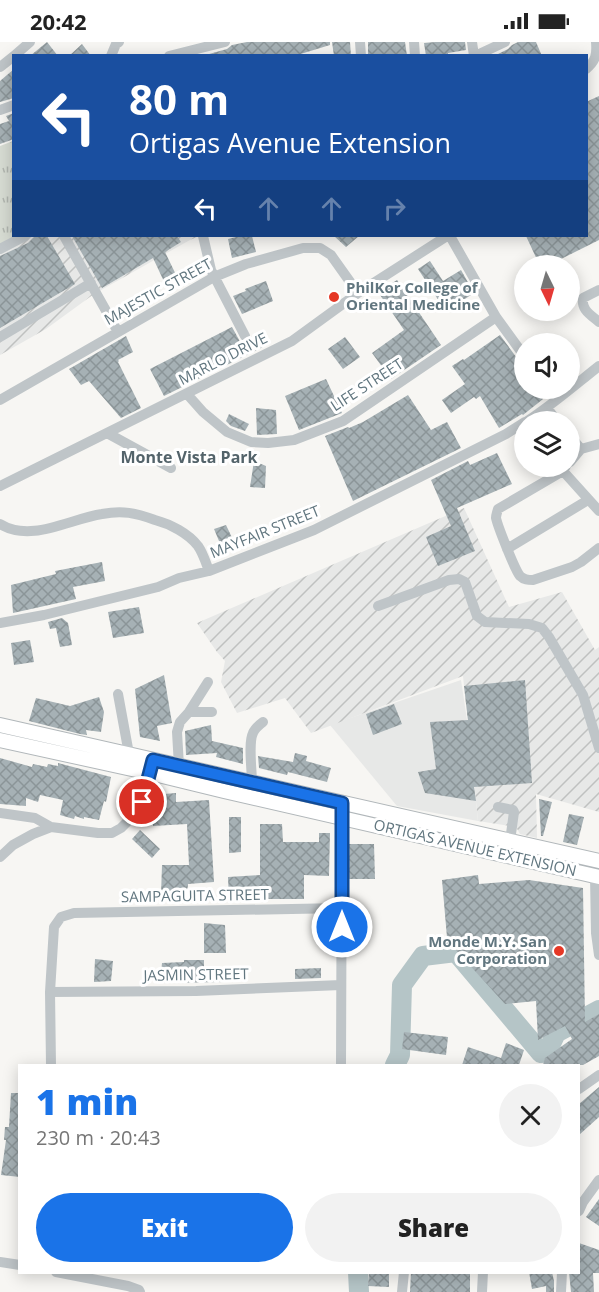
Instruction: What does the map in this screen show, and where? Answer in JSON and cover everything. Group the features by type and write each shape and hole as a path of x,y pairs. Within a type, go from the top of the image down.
{"main road":[{"name":"ORTIGAS AVENUE EXTENSION","path":"0,725 129,754 152,766 179,766 599,861"},
{"name":"ORTIGAS AVENUE EXTENSION","path":"0,740 152,766 341,817 597,876"}],"street":[{"path":"16,54 30,42"},
{"path":"112,54 119,42"},
{"path":"177,54 225,42"},
{"path":"479,54 506,42"},
{"path":"590,66 597,56 596,42"},
{"path":"0,67 12,58"},
{"path":"0,249 23,237"},
{"path":"65,237 118,332"},
{"path":"203,237 211,270 245,336"},
{"name":"MARLO DRIVE","path":"0,486 292,341 358,293 447,237"},
{"path":"450,237 496,317 514,342"},
{"name":"MAJESTIC STREET","path":"0,400 214,277 246,264 303,248 320,248 331,255 358,293"},
{"path":"0,337 91,283"},
{"path":"599,290 583,298 583,306 599,322"},
{"name":"LIFE STREET","path":"187,394 203,412 227,432 251,442 294,440 343,421 496,317"},
{"name":"MAYFAIR STREET","path":"580,381 599,366"},
{"name":"MAYFAIR STREET","path":"543,411 557,399"},
{"name":"MAYFAIR STREET","path":"0,623 44,615 158,587 179,578 209,571 314,530 514,429"},
{"path":"107,433 171,468"},
{"path":"581,449 597,447"},
{"path":"550,477 498,509 495,516 518,573 522,578 533,580 572,567 599,548"},
{"path":"573,477 588,500 599,510"},
{"path":"507,549 588,500"},
{"path":"0,524 9,530 38,531 101,514 131,512 178,529 198,546 209,571"},
{"path":"378,606 449,580 459,579 465,582 477,616 485,622 529,624 542,628 583,695 599,748"},
{"path":"179,766 177,732 180,722 208,682"},
{"path":"118,694 129,754"},
{"path":"189,712 212,712"},
{"path":"252,783 252,733 263,722"},
{"path":"0,813 35,818 51,827 112,832 121,828 137,812 152,766"},
{"path":"341,1064 342,803"},
{"path":"498,807 514,812 510,841"},
{"path":"0,856 13,845 51,827"},
{"path":"597,876 596,933 599,955"},
{"name":"SAMPAGUITA STREET","path":"50,992 54,927 61,917 74,913 342,908"},
{"name":"JASMIN STREET","path":"50,992 196,991 341,985"},
{"path":"50,992 51,1064"},
{"path":"580,1088 599,1075"},
{"path":"580,1209 599,1180"},
{"path":"0,1262 18,1265"},
{"path":"66,1274 128,1286 140,1292"},
{"path":"402,1292 404,1274"},
{"path":"482,1292 483,1274"},
{"path":"561,1292 562,1274"}],"shaded area":[{"path":"27,237 197,237 94,294 46,329 0,355 0,252"},
{"path":"464,508 509,607 562,592 595,650 599,647 599,812 536,794 537,838 520,834 516,827 478,821 463,676 311,733 285,698 237,713 221,682 225,661 197,623"},
{"path":"461,680 478,821 397,806 330,725"}],"green space":[{"path":"12,141 12,237 27,237 0,252 0,146"}],"building":[{"path":"47,42 56,54 32,54"},
{"path":"247,42 330,42 330,45 301,54 209,54 227,49 232,45"},
{"path":"332,42 350,42 351,54 334,54"},
{"path":"368,42 405,42 407,54 368,54"},
{"path":"465,42 466,50 448,54 426,54 424,43"},
{"path":"518,42 536,42 541,54 498,54"},
{"path":"82,44 90,54 71,54"},
{"path":"12,71 12,99 0,102 0,81"},
{"path":"599,96 599,240 569,255 535,255 526,237 588,237 588,101"},
{"path":"12,114 12,140 0,144 0,124 9,121 6,116"},
{"path":"34,237 48,237 75,284 0,328 0,256 28,243"},
{"path":"73,237 178,237 181,242 165,252 180,283 168,290 153,258 102,288"},
{"path":"252,237 256,252 232,258 228,239"},
{"path":"335,237 358,237 346,247"},
{"path":"430,261 443,281 461,270 474,293 448,310 442,300 439,301 418,269"},
{"path":"397,280 441,345 391,379 372,353 404,330 378,292"},
{"path":"266,281 273,301 242,314 233,296"},
{"path":"232,327 243,347 263,337 267,345 164,396 150,369"},
{"path":"500,335 514,354 514,399 543,399 528,411 514,411 514,419 499,428 480,396 476,399 474,397 451,413 442,400 465,384 452,366"},
{"path":"126,336 133,352 118,362 141,408 121,418 89,381 81,385 69,369"},
{"path":"345,337 360,357 343,369 328,349"},
{"path":"326,379 342,413 299,430 285,396"},
{"path":"408,395 431,430 447,422 461,448 353,501 325,436 363,422"},
{"path":"256,408 276,410 277,434 257,435"},
{"path":"229,414 249,424 245,431 231,426 226,421"},
{"path":"497,453 512,484 457,508 475,551 438,566 426,537 451,526 431,480 468,461 470,465"},
{"path":"254,461 266,466 265,488 250,487"},
{"path":"226,525 237,548 224,553 214,529"},
{"path":"102,562 105,581 73,587 76,599 13,613 11,585 56,574 55,571"},
{"path":"139,607 144,633 113,638 108,612"},
{"path":"62,618 68,623 72,645 60,647 56,628 50,629 48,622"},
{"path":"30,640 34,662 14,665 11,643"},
{"path":"164,675 172,723 157,726 160,741 140,737 135,689"},
{"path":"525,680 532,783 474,787 476,801 425,793 418,772 436,769 430,722 468,720 464,686"},
{"path":"99,697 104,712 101,732 86,730 87,735 80,734 29,721 36,698 70,706"},
{"path":"394,704 402,724 373,735 366,714"},
{"path":"211,725 212,741 243,748 243,764 216,757 217,753 186,755 185,731"},
{"path":"295,753 307,756 306,761 331,768 327,782 288,772 287,775 259,768 258,756 293,762"},
{"path":"0,758 32,767 33,764 47,767 48,764 58,766 58,763 111,777 106,802 104,801 99,820 75,816 74,819 60,815 63,800 40,795 38,802 26,798 26,806 0,804"},
{"path":"176,793 176,802 209,800 214,882 188,884 187,895 161,895 162,865 189,865 187,824 153,826 151,798 152,795"},
{"path":"539,799 552,802 543,836 541,836"},
{"path":"569,814 584,817 577,845 563,842"},
{"path":"229,817 241,817 241,852 229,853"},
{"path":"260,824 282,824 283,842 319,842 319,833 330,833 329,876 304,875 304,899 229,901 228,877 260,875"},
{"path":"140,830 160,849 152,858 132,839"},
{"path":"349,844 374,844 375,879 349,879"},
{"path":"478,875 479,884 529,880 583,888 585,1022 599,1014 599,1056 583,1065 543,1064 545,1058 572,1039 565,1026 538,1040 536,1001 505,1004 454,948 448,949 442,880"},
{"path":"204,923 225,925 226,953 204,953"},
{"path":"95,959 113,961 111,981 94,982"},
{"path":"184,960 204,960 204,969 224,969 225,982 160,983 162,963 184,962"},
{"path":"321,968 321,978 295,979 295,969"},
{"path":"404,1032 448,1037 446,1055 402,1049"},
{"path":"506,1043 524,1050 519,1064 462,1064 468,1047 501,1058"},
{"path":"599,1087 599,1117 580,1134 580,1103"},
{"path":"11,1093 18,1093 18,1177 1,1175 6,1140 4,1140 5,1127 9,1127"},
{"path":"599,1199 599,1226 586,1217"},
{"path":"580,1243 599,1250 599,1273 593,1273 594,1292 571,1292 569,1274 580,1274"},
{"path":"369,1274 389,1274 389,1287 368,1286"},
{"path":"411,1274 470,1274 470,1292 410,1292"},
{"path":"529,1274 552,1274 554,1292 546,1292 546,1286 532,1289"}],"waterway":[{"path":"396,1064 400,1055 402,985 423,956 456,952 541,1053 549,1048 556,1033 599,1010"},
{"path":"358,1274 359,1292"}],"place":[{"name":"PhilKor College of Oriental Medicine","path":"334,297"},
{"name":"Monde M.Y. San Corporation","path":"559,951"}],"district":[{"name":"Monte Vista Park","path":"189,457"}],"route":[{"path":"142,802 153,760 342,803 342,927"}]}
